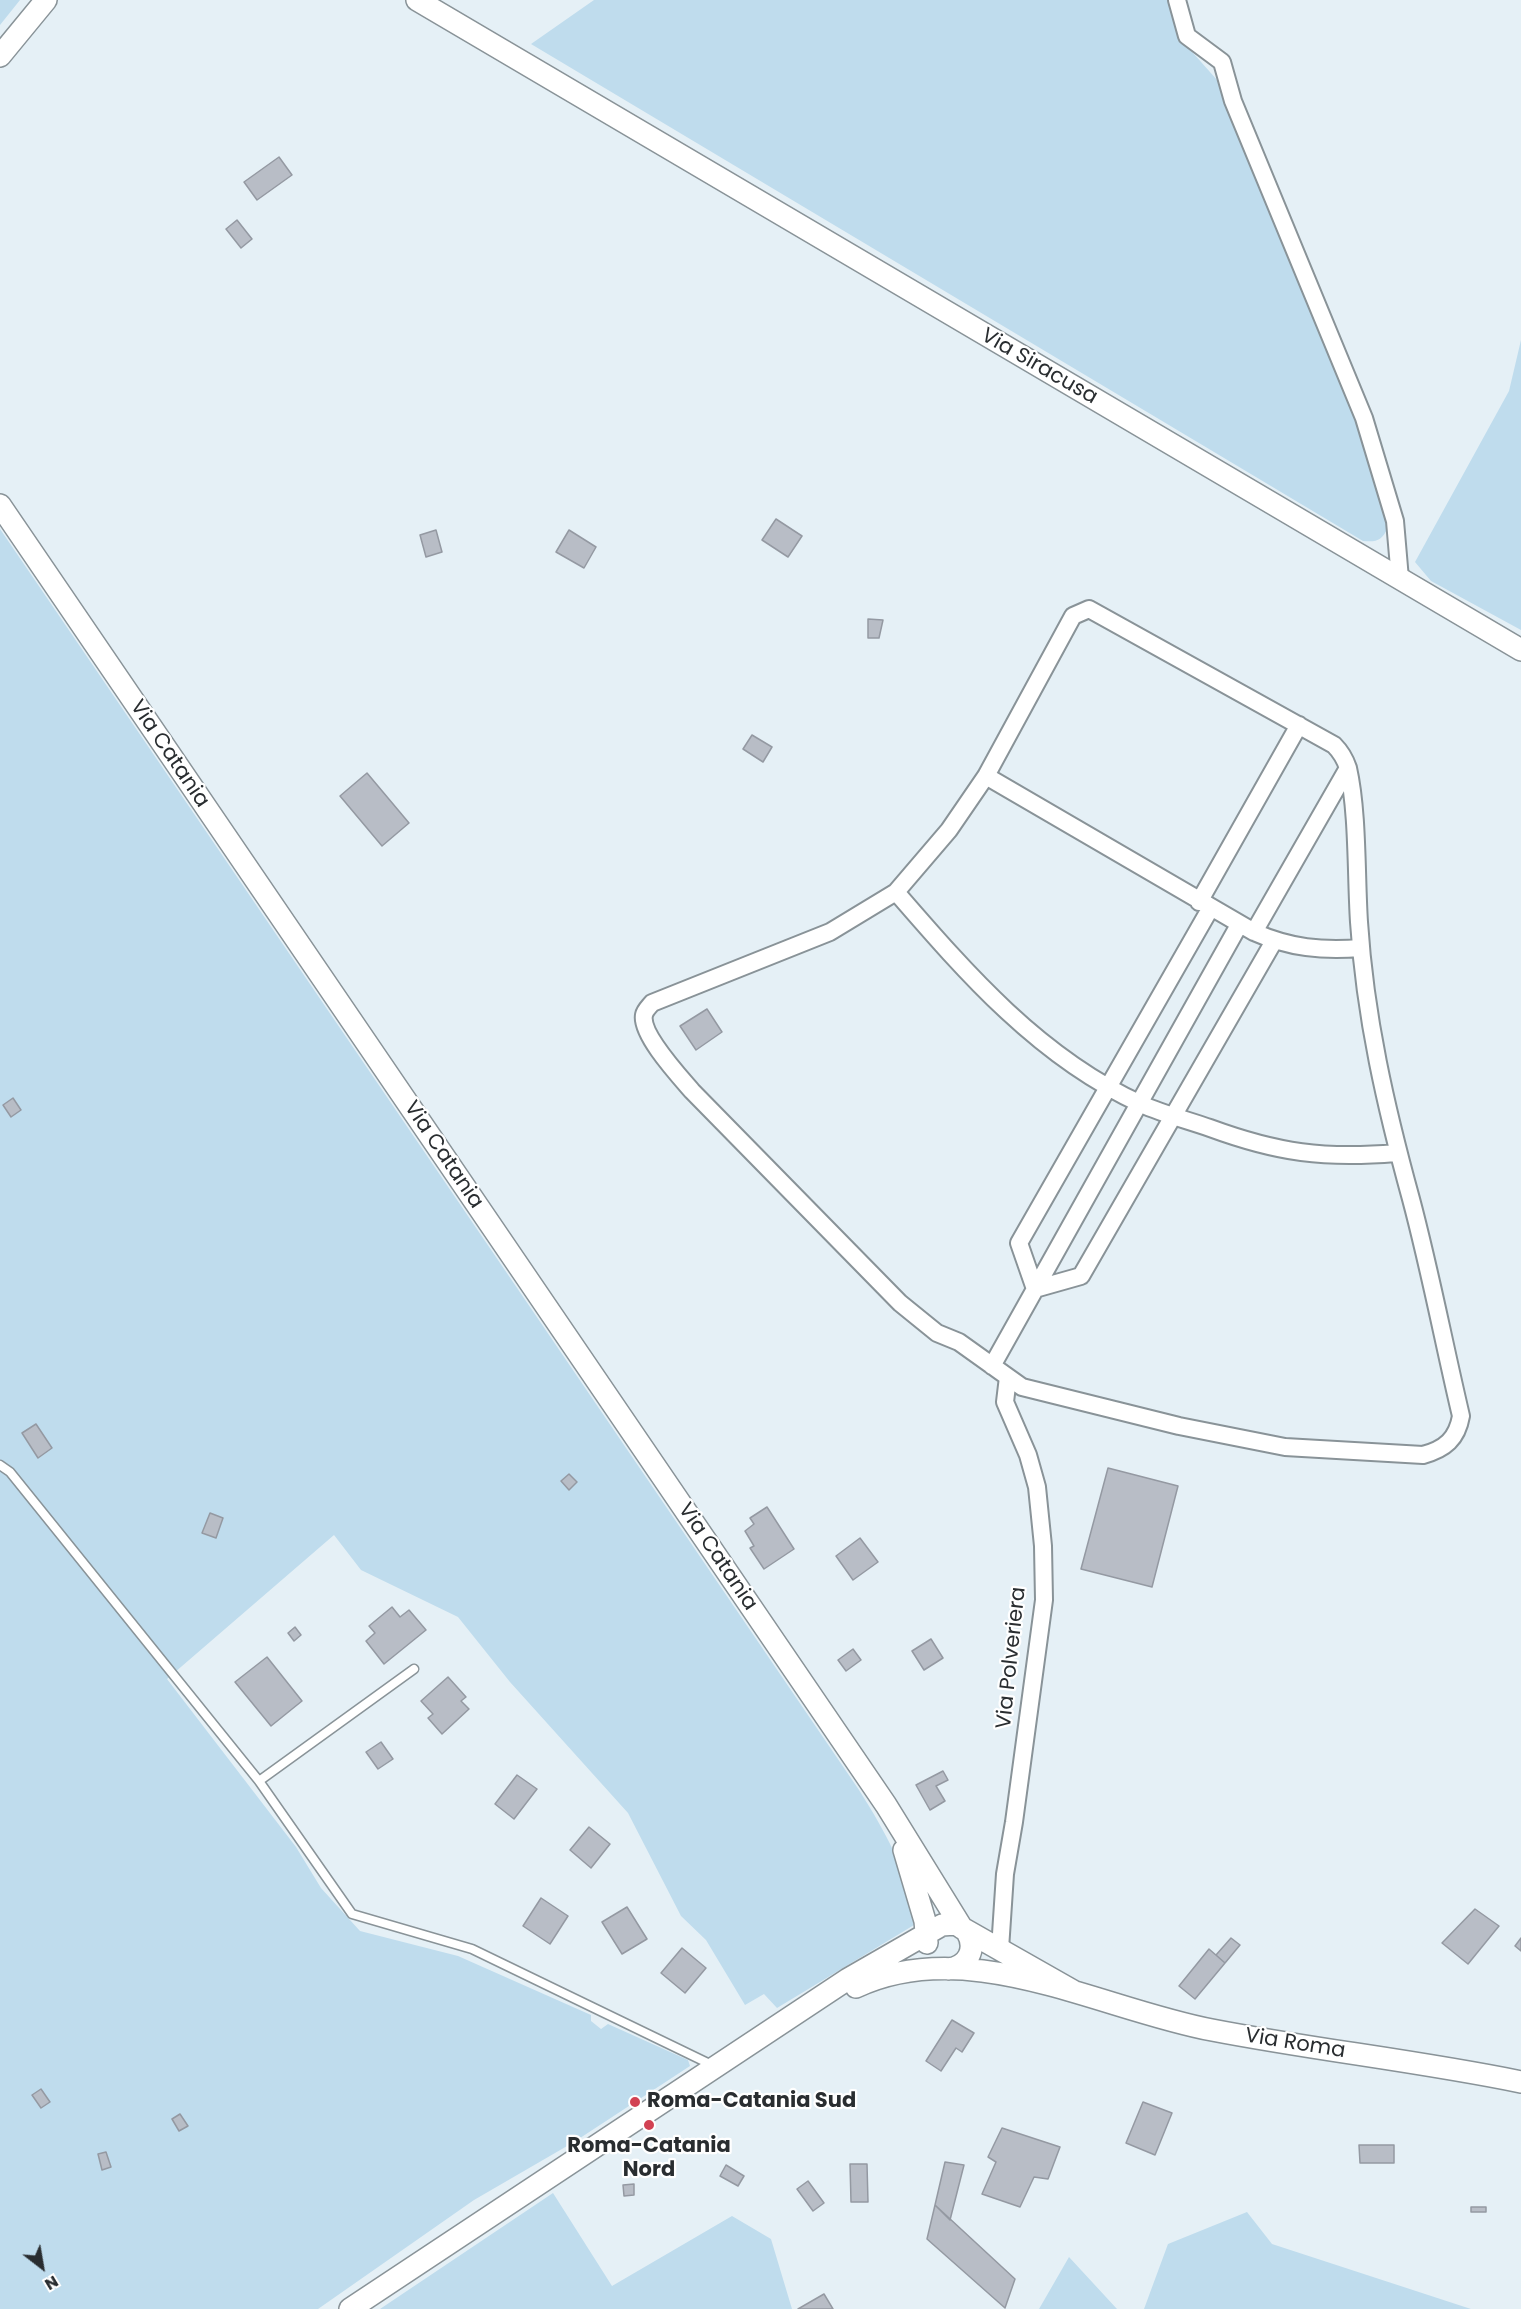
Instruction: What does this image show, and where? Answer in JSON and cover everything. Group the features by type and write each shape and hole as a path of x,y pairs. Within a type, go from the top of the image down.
{"street":[{"path":"0,56 46,0"},
{"name":"Via Siracusa","path":"417,0 1521,650"},
{"path":"1177,0 1187,36 1222,63 1233,101 1364,418 1395,521 1400,579"},
{"name":"Via Catania","path":"0,506 886,1805"},
{"path":"1089,609 1299,725 1334,745 1342,753 1348,768 1361,948 1374,1048 1396,1153 1411,1199 1461,1416 1459,1428 1452,1441 1440,1451 1423,1455 1285,1447 1179,1426 1022,1388 959,1342 937,1333 900,1303 692,1091 670,1064 644,1022 644,1012 652,1003 830,932 896,892 949,830 986,776 1073,616 1089,609"},
{"path":"1035,1289 1019,1243 1109,1086 1299,725"},
{"path":"992,1366 1141,1104 1246,929 1348,768"},
{"path":"986,776 1246,929 1274,941 1304,949 1361,948"},
{"path":"896,892 956,961 1012,1017 1067,1059 1141,1104 1245,1142 1281,1151 1356,1157 1396,1153"},
{"path":"1035,1289 1081,1276 1274,941"},
{"name":"Via Polveriera","path":"1000,1949 1005,1874 1018,1800 1044,1600 1043,1546 1037,1487 1028,1455 1005,1402 1008,1377"},
{"path":"798,2014 873,1978 899,1972 963,1965 968,1960 972,1946 964,1930 886,1805"},
{"path":"886,1805 919,1895 929,1935 929,1958 944,1968 986,1972 1072,1991"},
{"path":"350,2309 848,1979 949,1924 1000,1949 1072,1991"},
{"name":"Via Roma","path":"1072,1991 1211,2030 1521,2082"}],"lane":[{"path":"0,1465 10,1473 113,1597 259,1781 352,1914 472,1950 717,2067"},
{"path":"259,1781 414,1669"}],"shaded area":[{"path":"0,0 20,0 0,25"},
{"path":"594,0 1169,0 1177,35 1218,81 1356,419 1388,527 1384,535 1375,541 1363,541 531,44"},
{"path":"1521,340 1521,630 1431,581 1415,562 1509,391"},
{"path":"0,529 859,1790 894,1851 917,1918 914,1925 777,2008 764,1994 745,2005 706,1940 681,1916 628,1813 510,1682 458,1617 361,1570 334,1535 167,1679 296,1847 321,1888 360,1931 458,1956 591,2015 591,2021 601,2029 608,2024 688,2060 690,2066 574,2142 474,2200 318,2309 0,2309"},
{"path":"553,2193 612,2286 732,2216 771,2239 792,2309 380,2309"},
{"path":"1247,2212 1272,2244 1471,2309 1144,2309 1168,2244"},
{"path":"1069,2257 1117,2309 1039,2309"}],"building":[{"path":"279,157 292,175 257,200 244,182"},
{"path":"237,220 252,239 241,248 226,229"},
{"path":"776,519 802,536 788,557 762,540"},
{"path":"436,530 442,552 426,557 420,535"},
{"path":"569,530 596,547 584,568 556,552"},
{"path":"868,619 883,620 879,638 868,638"},
{"path":"752,735 772,747 763,762 743,749"},
{"path":"367,773 409,823 382,846 340,796"},
{"path":"707,1009 722,1032 696,1050 680,1026"},
{"path":"13,1098 21,1110 11,1117 3,1105"},
{"path":"36,1424 52,1448 38,1458 22,1433"},
{"path":"1108,1468 1178,1486 1152,1587 1081,1569"},
{"path":"569,1474 577,1482 569,1490 561,1481"},
{"path":"767,1507 794,1549 764,1569 750,1548 754,1546 745,1531 754,1524 750,1518"},
{"path":"210,1513 223,1518 216,1538 202,1533"},
{"path":"860,1538 878,1562 853,1580 836,1556"},
{"path":"392,1607 400,1617 409,1610 426,1630 384,1664 366,1641 375,1633 369,1626"},
{"path":"295,1627 301,1635 294,1641 288,1633"},
{"path":"931,1639 943,1658 924,1670 912,1651"},
{"path":"853,1649 861,1660 846,1671 838,1660"},
{"path":"267,1657 302,1701 271,1726 235,1682"},
{"path":"448,1677 466,1697 461,1701 469,1709 442,1734 428,1718 433,1714 421,1701"},
{"path":"381,1742 393,1759 378,1769 366,1752"},
{"path":"943,1771 948,1780 936,1786 945,1801 930,1810 916,1785"},
{"path":"517,1775 537,1789 514,1819 495,1804"},
{"path":"589,1827 610,1844 591,1868 570,1850"},
{"path":"541,1898 568,1916 550,1944 523,1926"},
{"path":"627,1907 647,1939 622,1954 602,1922"},
{"path":"1475,1909 1499,1926 1468,1964 1442,1943"},
{"path":"1231,1938 1240,1945 1225,1963 1216,1955"},
{"path":"1521,1938 1521,1951 1515,1946"},
{"path":"682,1948 706,1968 685,1993 661,1973"},
{"path":"1209,1949 1225,1963 1195,1999 1179,1986"},
{"path":"952,2020 974,2033 962,2052 956,2048 941,2071 926,2061"},
{"path":"41,2089 50,2102 41,2108 32,2095"},
{"path":"1143,2102 1172,2113 1155,2155 1126,2143"},
{"path":"180,2114 188,2126 179,2131 172,2119"},
{"path":"1002,2128 1060,2147 1048,2179 1034,2177 1020,2207 982,2194 996,2162 988,2157"},
{"path":"1359,2145 1394,2145 1394,2163 1360,2163"},
{"path":"106,2152 111,2167 102,2170 98,2154"},
{"path":"945,2162 964,2165 950,2220 935,2205"},
{"path":"850,2164 867,2164 868,2202 851,2202"},
{"path":"726,2165 744,2176 738,2186 720,2176"},
{"path":"808,2181 824,2203 813,2211 797,2189"},
{"path":"634,2184 634,2195 624,2196 623,2185"},
{"path":"935,2205 1015,2279 1005,2308 927,2239"},
{"path":"1471,2207 1486,2207 1486,2212 1471,2212"},
{"path":"824,2294 833,2309 798,2309"}],"place":[{"name":"Roma-Catania Sud","path":"635,2102"},
{"name":"Roma-Catania Nord","path":"649,2125"}]}
